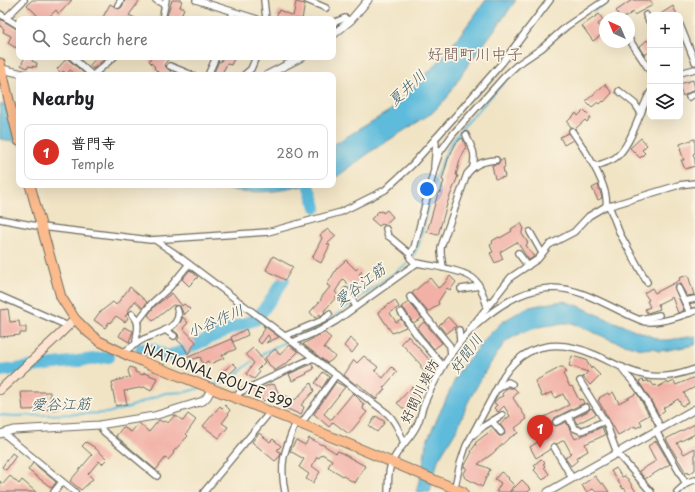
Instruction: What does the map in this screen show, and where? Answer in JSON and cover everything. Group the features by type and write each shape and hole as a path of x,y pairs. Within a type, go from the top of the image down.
{"highway":[{"path":"1,67 16,130"},
{"name":"NATIONAL ROUTE 399","path":"31,188 56,283 72,323 99,341 122,353 299,423 456,490"}],"main road":[{"path":"0,390 72,323"}],"street":[{"path":"6,18 24,0"},
{"path":"156,0 166,2 163,16"},
{"path":"196,0 247,16"},
{"path":"264,0 266,16"},
{"path":"307,0 326,8"},
{"path":"336,32 350,21 368,0"},
{"path":"0,219 42,227 155,240 268,232 341,212 385,190 412,165 502,63 550,0"},
{"path":"410,254 414,248 434,169 440,152 453,134 504,77 517,65 542,48 567,26 605,0"},
{"path":"232,16 233,12"},
{"path":"0,14 16,24"},
{"path":"336,22 345,18 350,21"},
{"path":"683,32 695,62"},
{"path":"635,48 647,66"},
{"path":"75,60 89,72"},
{"path":"96,72 110,60"},
{"path":"209,72 215,60"},
{"path":"249,72 255,60"},
{"path":"274,72 296,60"},
{"path":"170,66 185,72"},
{"path":"1,67 17,72"},
{"path":"683,72 695,69"},
{"path":"619,91 635,104 640,113"},
{"path":"689,97 695,94"},
{"path":"595,166 611,161 618,155 629,140 647,99"},
{"path":"572,131 595,166 606,193 607,206 647,282"},
{"path":"466,136 475,158 473,167"},
{"path":"434,169 433,160 436,144 435,139"},
{"path":"443,268 441,247 467,174 473,167 484,161 496,160"},
{"path":"468,333 474,322 511,277 538,259 549,245 574,232 589,216 607,206 683,184 695,183"},
{"path":"386,229 391,238 410,254 410,258 415,263 443,268 471,277 479,286 487,306"},
{"path":"530,232 542,253"},
{"path":"155,240 388,414 397,426 404,443"},
{"path":"518,253 528,266"},
{"path":"293,342 326,327 415,263"},
{"path":"138,321 152,303 173,284 189,264"},
{"path":"461,289 479,286"},
{"name":"好間川堤防","path":"388,492 388,477 392,462 418,425 423,407 443,366 468,333 505,303 521,295 542,289 560,288 581,293 645,322 656,322 692,312"},
{"path":"678,288 692,312"},
{"path":"346,291 356,306"},
{"path":"0,296 72,323"},
{"path":"410,297 450,346 451,354"},
{"path":"685,301 695,298"},
{"path":"122,353 177,322 179,316 177,309"},
{"path":"401,312 416,334 443,366"},
{"path":"132,314 138,321 139,325 136,344"},
{"path":"285,336 323,320 329,314"},
{"path":"638,320 659,315"},
{"path":"165,330 174,336"},
{"path":"459,330 460,342"},
{"path":"456,490 460,464 471,436 507,370 519,358 532,350 546,346 577,348 644,375 658,377 675,376 695,369"},
{"path":"235,398 240,392 313,358"},
{"path":"622,367 625,374 633,381 646,400 658,429 686,484"},
{"path":"285,492 282,477 282,462 299,423 336,375"},
{"path":"496,390 508,382 512,384"},
{"path":"580,382 605,420 617,453 651,492"},
{"path":"2,434 14,430 99,425 154,416 203,401 212,388"},
{"path":"556,422 586,407"},
{"path":"548,492 695,409"},
{"path":"204,492 270,412"},
{"path":"471,436 502,415"},
{"path":"568,416 574,428 581,431 605,420"},
{"path":"492,421 501,432"},
{"path":"99,425 104,432 157,476"},
{"path":"2,434 75,492"},
{"path":"554,447 572,478"},
{"path":"677,492 688,482 695,480"},
{"path":"54,492 62,482"}],"water":[{"path":"486,0 516,0 465,69 446,99 432,113 373,150 336,177 336,143 391,110 445,55"},
{"path":"0,104 16,108 16,142 0,139"},
{"path":"219,188 294,188 256,192"},
{"name":"好間川","path":"563,301 579,306 660,340 695,336 695,345 658,351 654,348 642,349 614,341 572,323 542,326 521,333 506,341 486,370 468,402 458,427 438,460 430,492 416,492 423,467 426,443 459,371 486,338 502,322 526,308"}],"building":[{"path":"32,0 72,0 59,14 56,10 50,16 36,16 27,5"},
{"path":"125,0 140,0 129,15 131,16 104,16 110,4 119,9 122,7"},
{"path":"172,0 182,0 180,7 184,8 181,16 167,16"},
{"path":"632,0 650,0 653,5 635,14 635,12 616,11"},
{"path":"296,2 305,4 303,16 293,16"},
{"path":"673,6 676,12 664,12"},
{"path":"279,10 293,16 276,16"},
{"path":"599,14 599,37 593,41 582,26"},
{"path":"0,19 16,28 16,48 8,43 11,36 3,32 4,29 0,26"},
{"path":"647,40 647,54 644,55 639,47"},
{"path":"24,60 32,60 37,63 36,67 28,66 27,68 21,65"},
{"path":"65,60 69,60 83,72 73,72 70,70 68,72 60,72 57,69"},
{"path":"94,60 104,60 93,69 90,65"},
{"path":"168,60 164,65 171,72 158,72 149,61"},
{"path":"222,60 234,60 231,65 227,64 223,72 214,72 219,61 221,62"},
{"path":"693,80 695,89 683,96 683,83"},
{"path":"605,84 612,93 604,102 603,101 600,104 598,102 592,107 586,101"},
{"path":"584,110 591,117 587,122 585,120 575,129 571,127 567,122 576,113 578,116"},
{"path":"568,133 573,140 564,145 560,137"},
{"path":"462,138 466,147 460,160 456,175 458,176 448,201 438,235 427,232 438,193 440,193 444,181 442,180 448,159 456,143"},
{"path":"641,138 647,145 642,150 645,153 640,158 630,148"},
{"path":"694,139 695,153 693,154 695,166 685,169 681,160 684,160 680,149 680,144"},
{"path":"504,159 505,167 503,168 505,177 495,179 492,165 498,164 500,160"},
{"path":"598,185 602,198 598,200 592,188"},
{"path":"387,210 393,217 384,225 382,224 379,226 371,219 379,211 382,211 383,213"},
{"path":"521,223 524,229 522,234 528,243 526,245 534,257 529,260 517,242 500,252 503,259 495,263 490,253 493,252 490,245 493,243 492,241 512,231 511,229"},
{"path":"328,229 336,236 327,244 330,245 321,263 312,258 322,238 320,235"},
{"path":"273,256 293,267 285,280 266,270"},
{"path":"346,260 356,270 358,268 362,272 359,274 363,278 353,289 343,279 335,292 338,295 321,316 320,314 315,318 310,312 330,287 327,285 337,268"},
{"path":"190,270 198,277 189,286 182,279"},
{"path":"688,275 694,295 687,296 680,284 676,284 674,287 684,310 678,313 672,297 658,304 660,309 647,313 645,309 650,307 647,301 649,300 644,293 652,288 655,293 680,280 679,278"},
{"path":"450,276 456,282 450,290 447,288 438,302 439,304 428,312 412,293 430,278 438,288 444,284"},
{"path":"130,287 147,302 143,308 135,301 125,316 128,318 125,322 116,316 105,328 94,320 99,313 113,302 116,305"},
{"path":"172,293 182,306 184,304 190,309 184,315 180,306 173,305 153,321 148,315 155,306"},
{"path":"395,300 399,307 390,313 396,322 401,319 406,327 392,333 378,312"},
{"path":"409,302 422,318 413,323 405,310 401,307"},
{"path":"8,309 10,322 19,321 20,327 26,327 26,333 0,337 0,310"},
{"path":"183,317 188,323 183,328 196,342 188,354 183,345 177,340 179,338 178,334 173,330 180,323"},
{"path":"448,317 456,326 446,334 439,325"},
{"path":"424,322 442,343 434,349 417,328"},
{"path":"263,325 279,337 266,343 270,339 268,335 261,344 257,340 265,329"},
{"path":"124,327 133,331 129,342 119,336"},
{"path":"246,329 248,335 233,342 231,337"},
{"path":"323,333 331,338 324,348 335,356 327,363 303,344"},
{"path":"408,336 435,366 431,370 434,374 430,379 421,368 421,365 401,343"},
{"path":"350,338 358,345 352,353 344,346"},
{"path":"231,339 236,349 222,355 224,358 210,364 208,361 203,364 200,357 187,361 186,358"},
{"path":"289,345 298,352 287,363 274,371 265,358 275,349 280,355"},
{"path":"253,348 265,362 257,370 260,372 254,379 246,374 254,363 246,354"},
{"path":"364,356 378,367 375,371 383,378 392,367 397,372 383,388 385,389 376,399 357,383 356,385 344,375 354,360 357,363"},
{"path":"572,356 586,360 591,369 592,367 600,375 590,385 583,377 588,372 569,366"},
{"path":"233,363 237,367 225,378 221,373"},
{"path":"312,364 314,369 292,381 289,374"},
{"path":"130,367 135,369 135,372 143,375 144,373 157,378 151,391 144,387 124,391 127,404 116,406 112,382 130,377 128,371"},
{"path":"563,367 566,372 563,374 570,387 572,386 579,400 582,399 584,403 554,418 552,424 556,426 566,422 575,439 602,427 605,435 585,444 588,451 576,458 578,460 571,466 565,458 571,453 564,440 557,444 552,444 549,450 536,458 530,447 544,438 536,421 569,405 563,394 555,398 552,392 542,397 535,381"},
{"path":"323,372 329,377 322,388 315,383"},
{"path":"695,377 695,387 684,393 689,403 682,406 678,399 663,408 665,410 659,415 639,382 642,380 644,382 647,380 647,382 651,382 654,386 656,385 658,387 667,382 668,384 674,381 676,385"},
{"path":"336,382 345,387 324,414 331,420 353,393 364,404 363,409 367,412 349,434 333,422 329,427 314,414"},
{"path":"311,383 314,391 301,405 304,407 301,415 266,399 264,401 255,393 261,387 274,384 282,400 284,395 295,400"},
{"path":"412,387 421,395 407,412 397,403"},
{"path":"507,388 514,388 518,392 513,398 527,419 515,428 518,433 509,438 492,454 478,464 490,469 482,487 464,477 465,475 463,475 467,468 464,467 476,444 475,443 493,429 499,436 505,434 500,424 510,416 504,406 498,412 494,408 497,405 494,403 498,398 503,396 502,394"},
{"path":"21,392 50,392 50,402 57,402 57,409 23,410"},
{"path":"613,392 619,403 637,393 649,415 640,420 642,425 636,428 635,426 618,435 598,400 606,394 608,393 609,395"},
{"path":"225,405 230,410 228,413 229,414 222,423 228,427 219,438 203,426 220,406 222,408"},
{"path":"591,408 596,414 577,424 574,418"},
{"path":"188,414 196,420 186,434 188,436 173,452 174,453 168,460 165,458 156,470 116,436 123,427 131,432 139,423 149,432 159,420 168,423 175,415 183,421"},
{"path":"376,416 385,422 377,432 369,426"},
{"path":"695,424 695,434 677,443 684,454 695,448 695,470 689,474 688,472 686,473 666,439"},
{"path":"259,433 270,442 273,439 281,446 277,450 281,453 280,456 275,461 252,442"},
{"path":"309,438 336,453 338,451 365,466 355,483 328,467 332,460 322,454 319,458 317,457 312,466 320,472 313,483 306,479 309,474 299,467 304,459 290,451 296,440 305,445"},
{"path":"656,441 670,464 645,479 639,471 656,461 648,446"},
{"path":"86,442 107,459 102,464 99,461 88,474 93,479 81,490 70,481 92,455 82,446"},
{"path":"12,453 16,456 6,470 2,467"},
{"path":"541,459 545,463 543,464 545,466 544,467 549,474 543,480 534,470 536,468 534,465"},
{"path":"33,463 56,482 52,488 28,470"},
{"path":"616,468 622,477 624,476 628,479 636,492 627,492 624,488 623,489 611,471"},
{"path":"501,472 509,478 508,479 514,485 509,492 496,492 501,483 495,479"},
{"path":"10,476 19,484 22,480 36,492 0,492 0,481 3,484"},
{"path":"595,476 601,484 603,483 609,492 596,492 593,489 586,492 582,485"},
{"path":"522,480 531,489 528,492 510,492"}],"waterway":[{"name":"愛谷江筋","path":"593,11 613,0"},
{"name":"愛谷江筋","path":"258,357 326,322 407,264 412,258 419,244 435,179 448,148 464,126 506,80 544,49"},
{"name":"小谷作川","path":"310,188 316,207"},
{"name":"小谷作川","path":"141,349 153,349 166,356 177,353 237,326 257,319 284,280"},
{"name":"小谷作川","path":"0,371 109,357"},
{"name":"愛谷江筋","path":"213,385 228,381 254,360"},
{"name":"愛谷江筋","path":"0,415 14,416 107,413 127,408 165,393 186,392 201,388"}],"place":[{"name":"普門寺","path":"540,448"}],"district":[{"name":"好間町川中子","path":"475,53"}],"water label":[{"name":"夏井川","path":"406,87"}]}
